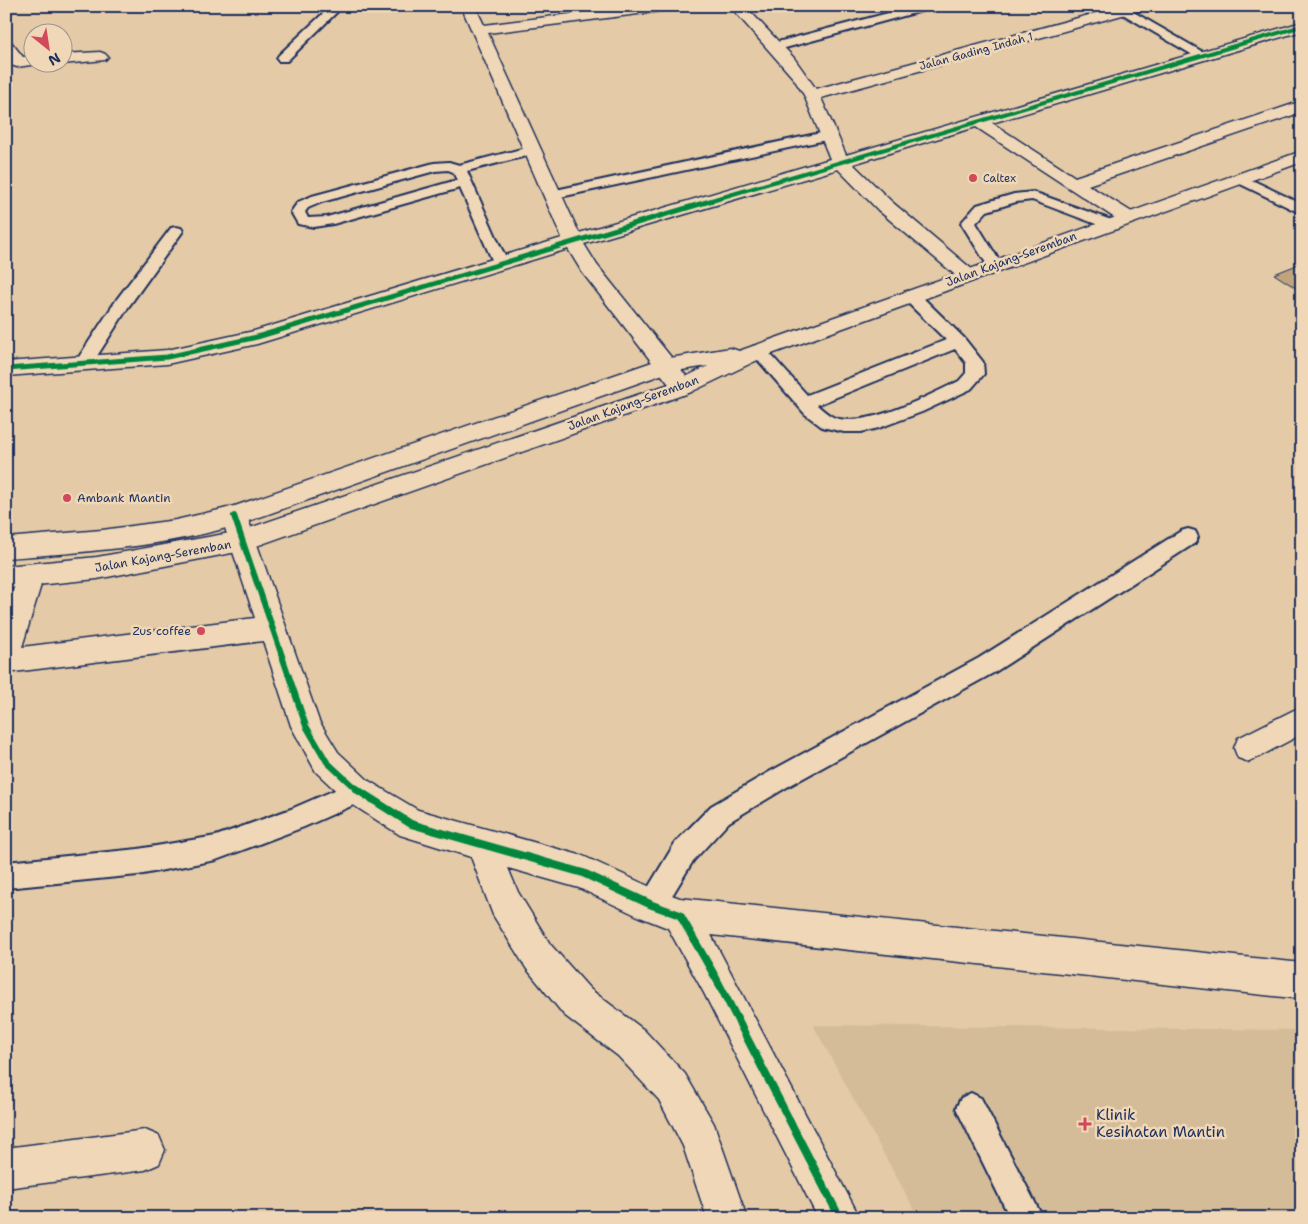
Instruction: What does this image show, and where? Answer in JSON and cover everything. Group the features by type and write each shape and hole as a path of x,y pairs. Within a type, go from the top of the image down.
{"street":[{"path":"468,6 573,241 589,268 683,387"},
{"path":"479,30 670,6"},
{"path":"737,6 788,61 812,95 840,161 885,206 967,275"},
{"name":"Jalan Gading Indah 1","path":"812,95 1118,9 1139,6"},
{"path":"6,368 167,358 257,337 840,161 1302,26"},
{"path":"6,45 15,54 19,62"},
{"path":"72,58 100,57"},
{"path":"1072,184 1302,106"},
{"path":"978,121 1072,184 1128,218"},
{"name":"Jalan Kajang-Seremban","path":"19,576 97,568 238,529 683,387 758,351 1302,156"},
{"path":"6,548 102,540 176,530 238,529 666,365 758,351"},
{"path":"238,529 306,726 327,762 358,791 411,824 583,873 666,910 1302,981"},
{"path":"19,576 6,654 14,660 273,628"},
{"path":"1249,748 1302,719"},
{"path":"484,845 504,903 538,956 577,1002 631,1043 672,1087 700,1138 726,1218"},
{"path":"666,910 717,980 840,1218"},
{"path":"6,1168 145,1150"}],"lane":[{"path":"283,58 338,6"},
{"path":"774,47 929,6"},
{"path":"1118,9 1202,55"},
{"path":"551,195 830,136"},
{"path":"501,262 493,248 462,176 449,166 434,167 317,199 303,205 298,212 303,221 314,223 328,221 462,176 533,150"},
{"path":"1240,178 1302,210"},
{"path":"994,265 968,223 982,208 1014,198 1033,196 1109,224"},
{"path":"84,363 123,303 176,231"},
{"path":"758,351 805,402 827,421 852,426 878,423 965,385 975,374 974,362 958,342 911,296"},
{"path":"805,402 958,342"},
{"path":"666,910 684,852 720,814 779,779 987,665 1188,537"},
{"path":"6,875 138,862 216,848 296,818 358,791"},
{"path":"971,1108 1027,1218"}],"shaded area":[{"name":"Klinik Kesihatan Mantin","path":"813,1025 1302,1030 1302,1218 919,1218"}],"building":[{"path":"1302,263 1302,292 1274,274"}],"cycle path":[{"path":"6,369 167,357 257,337 573,241 1302,26"},
{"path":"234,516 306,726 327,762 358,791 411,824 583,873 652,905 680,915 717,980 840,1218"}],"place":[{"name":"Caltex","path":"973,178"},
{"name":"Ambank Mantin","path":"67,498"},
{"name":"Zus coffee","path":"201,631"},
{"name":"Klinik Kesihatan Mantin","path":"1085,1124"}]}
